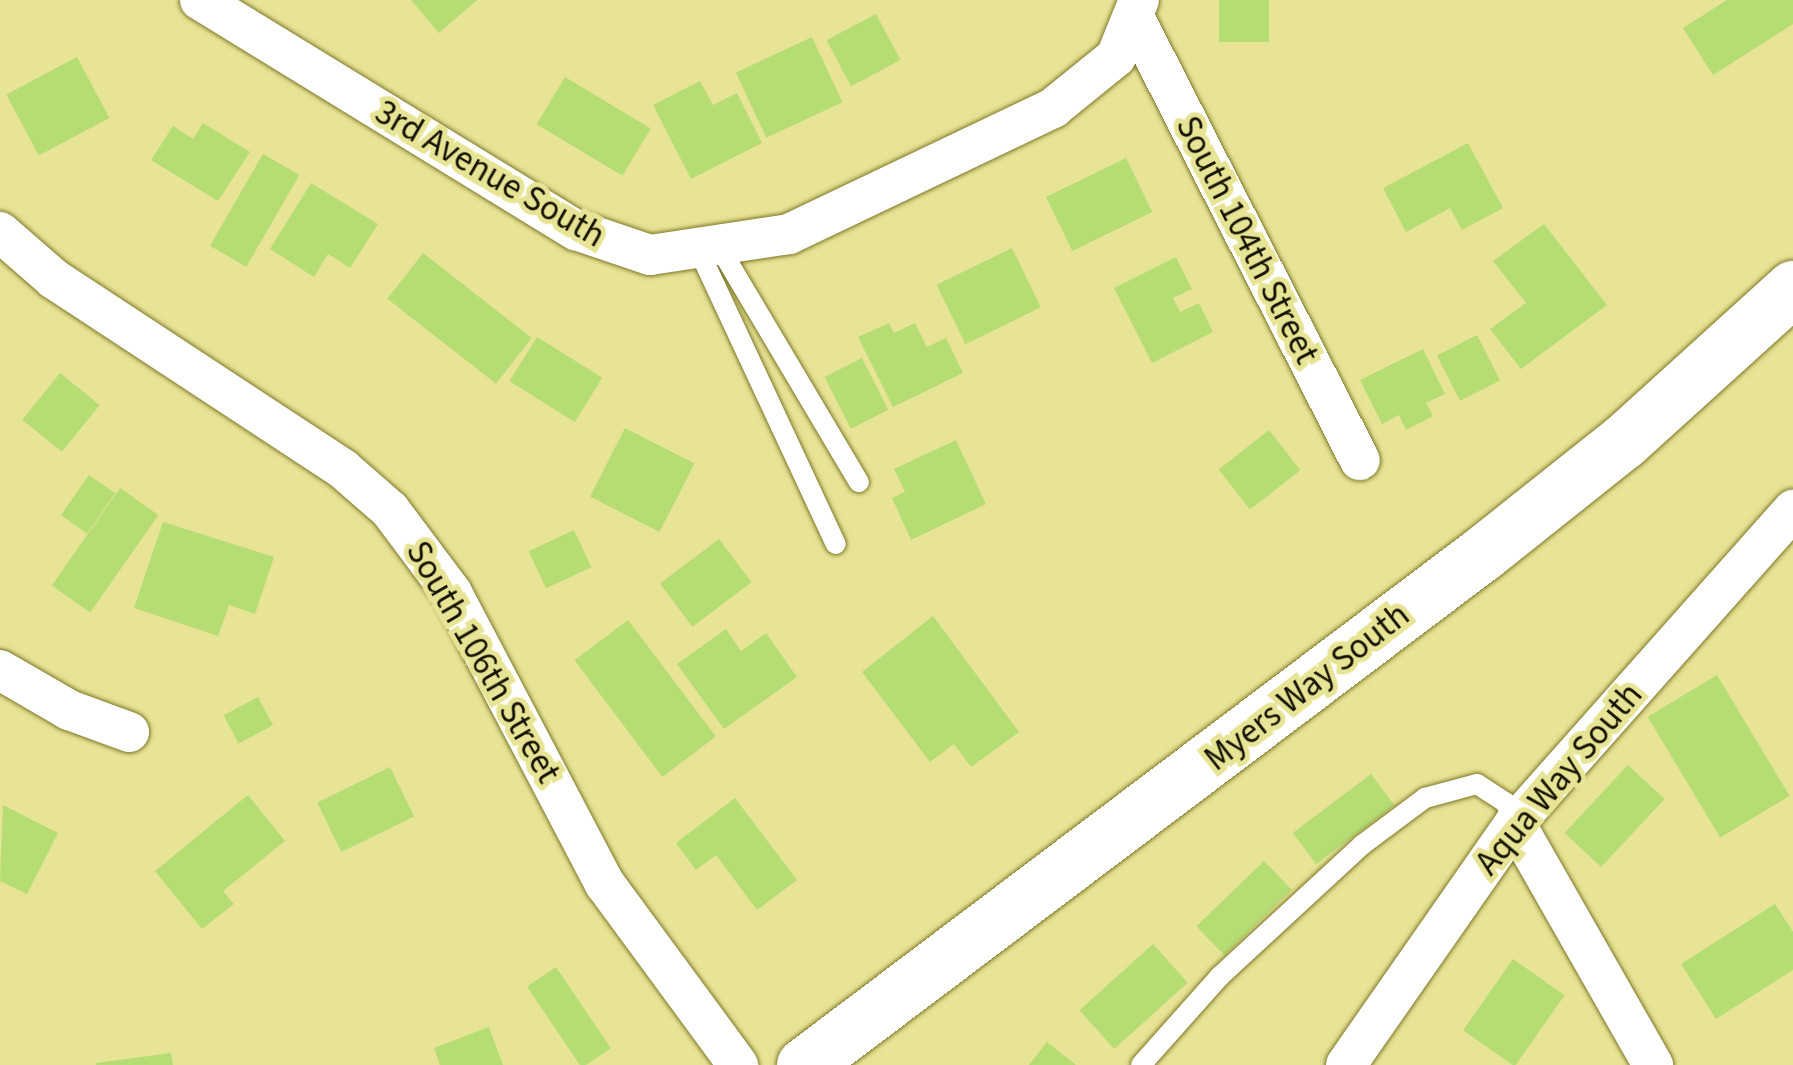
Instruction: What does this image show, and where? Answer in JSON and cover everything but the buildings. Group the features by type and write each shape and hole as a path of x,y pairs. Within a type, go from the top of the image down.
{"main road":[{"name":"Myers Way South","path":"804,1065 1511,530 1793,288"}],"street":[{"name":"3rd Avenue South","path":"200,0 576,230 650,255 711,251 789,234 1053,108 1092,83 1137,10"},
{"name":"South 104th Street","path":"1137,10 1360,460"},
{"name":"South 106th Street","path":"0,232 54,279 343,468 390,510 452,593 605,884 738,1065"},
{"name":"Aqua Way South","path":"1346,1065 1515,823 1793,510"},
{"path":"0,670 68,710 129,732"},
{"path":"1515,823 1653,1065"}],"lane":[{"path":"711,251 859,482"},
{"path":"711,251 836,544"},
{"path":"1141,1065 1218,977 1362,845 1426,798 1478,784 1504,802 1515,823"}]}
